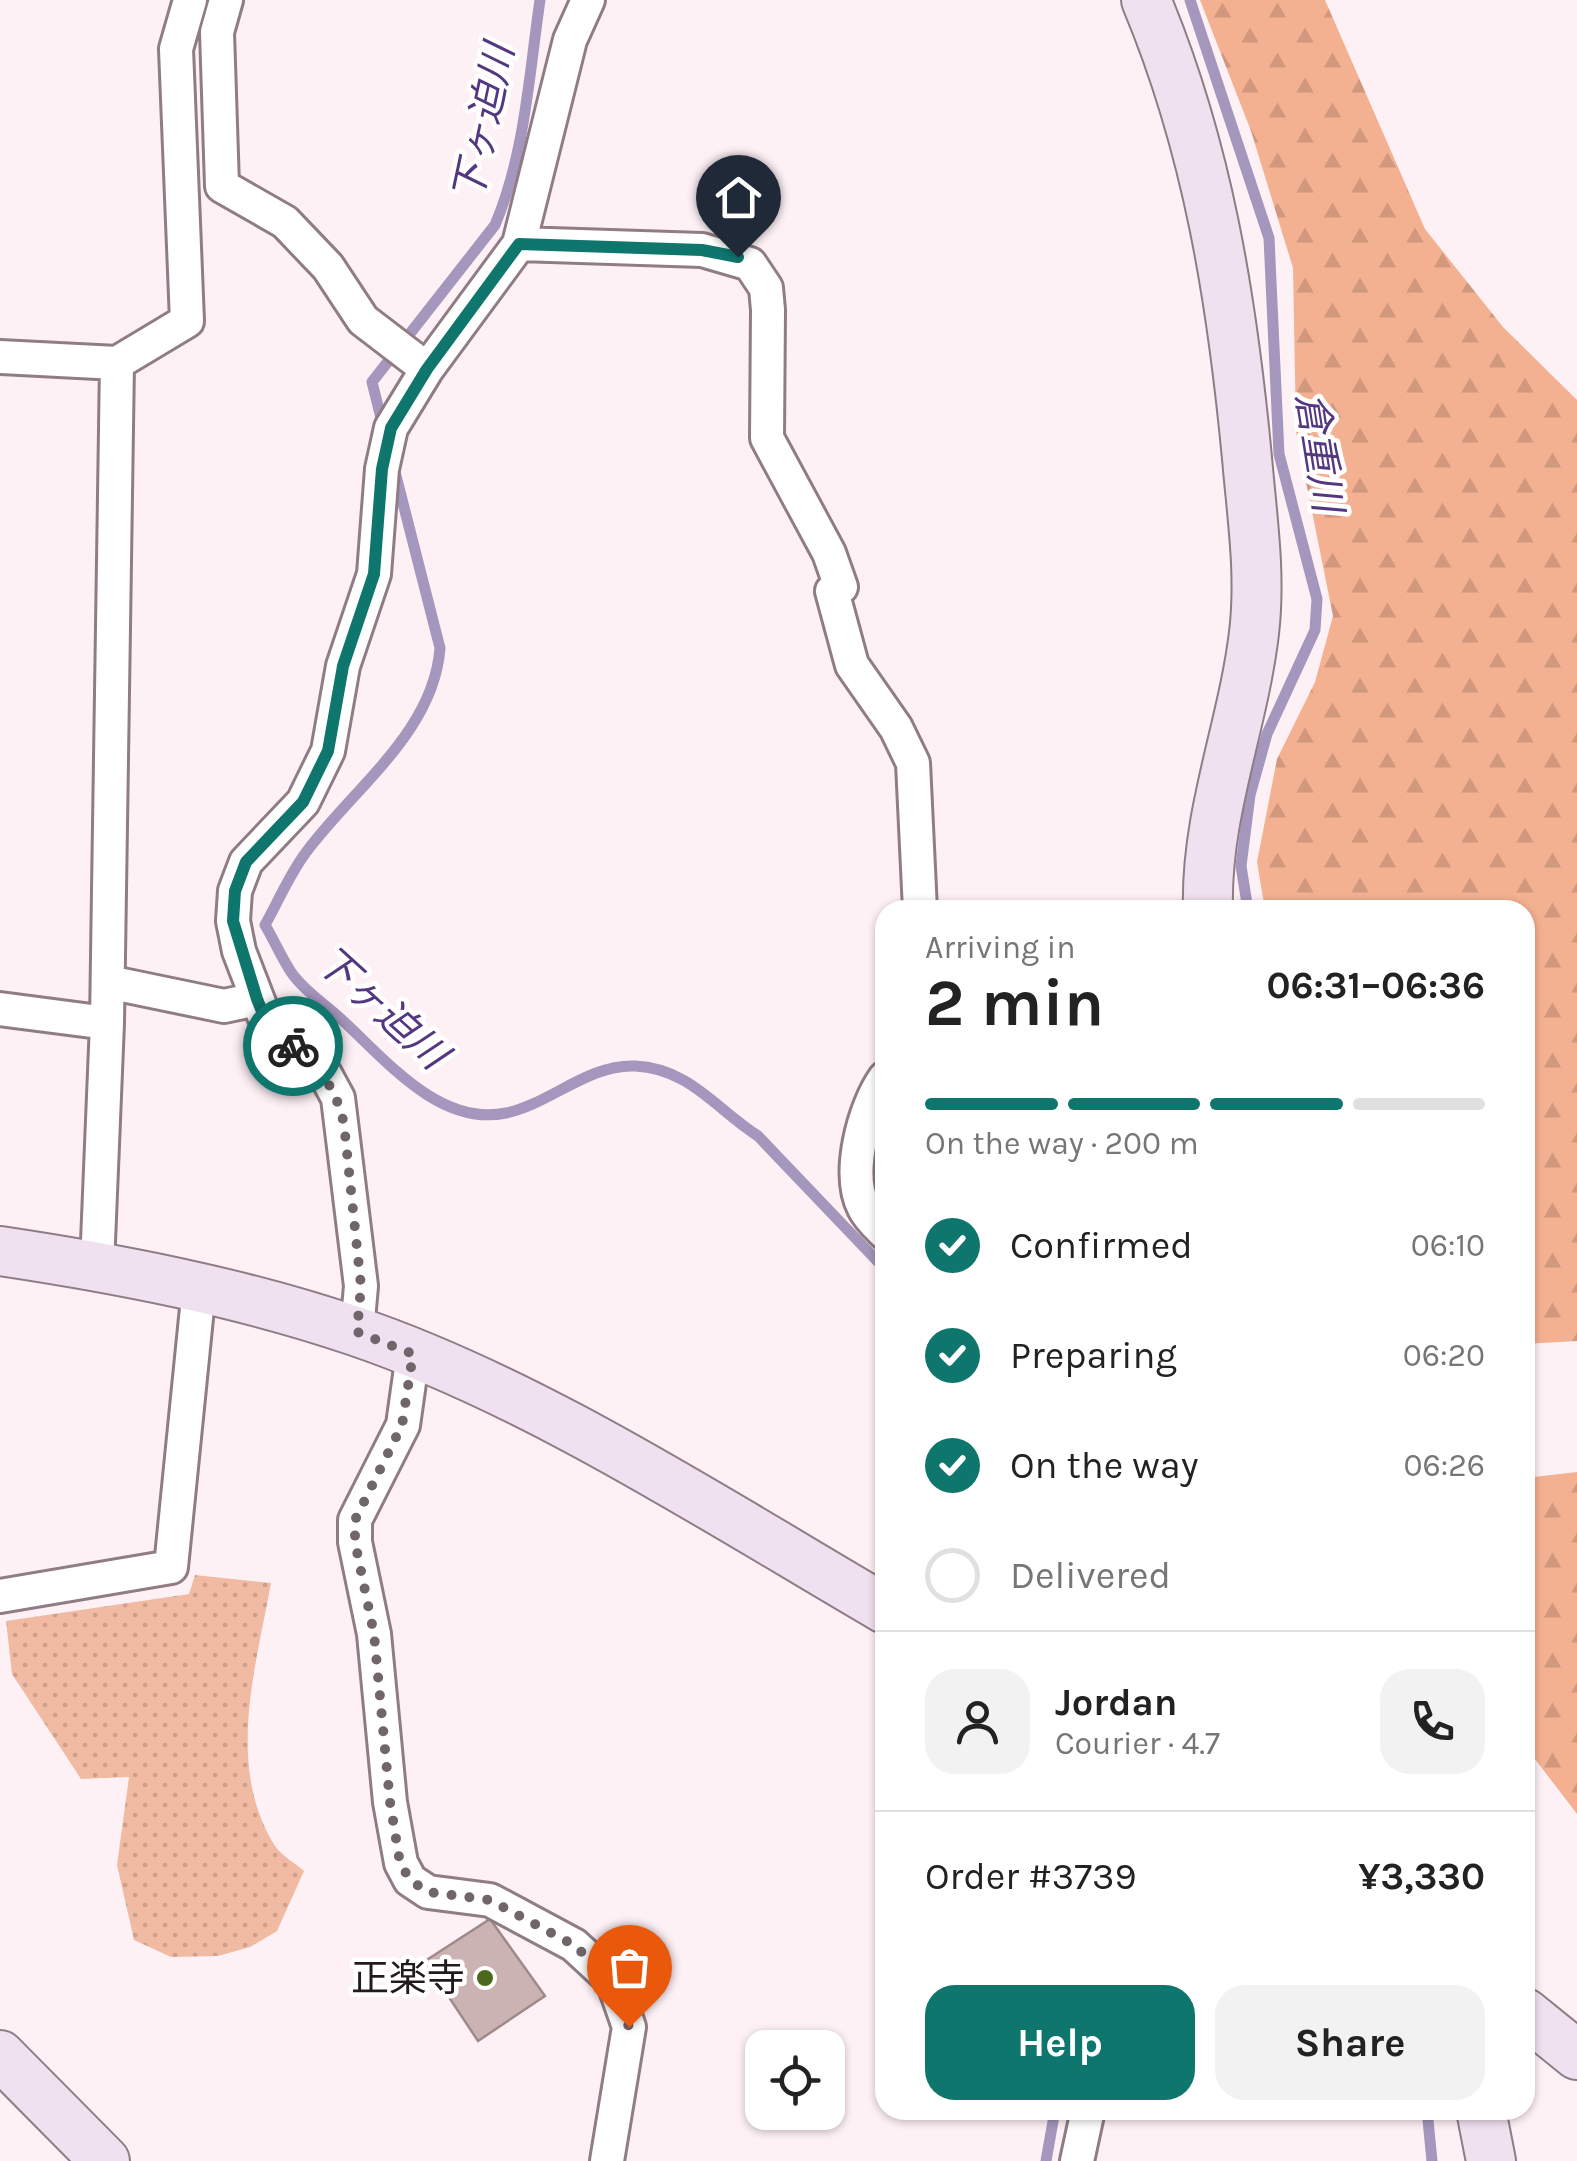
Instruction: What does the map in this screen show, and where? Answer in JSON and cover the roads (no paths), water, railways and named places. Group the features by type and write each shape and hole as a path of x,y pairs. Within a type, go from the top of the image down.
{"street":[{"path":"0,357 117,363 187,320 176,49 190,0"},
{"path":"226,0 217,32 222,186 284,222 308,244 348,301 373,328 424,366"},
{"path":"357,1332 361,1286 338,1098 325,1074 266,1021 233,921 235,891 246,862 303,802 328,751 343,666 374,574 382,469 391,428 424,366 519,244 570,40 588,0"},
{"path":"1146,0 1192,129 1218,228 1237,349 1257,557 1254,634 1220,792 1209,900"},
{"path":"519,244 702,250 738,257 760,275 768,310 767,438 829,553 841,587 832,591 852,665 896,728 913,763 920,900"},
{"path":"97,1266 108,982 117,363"},
{"path":"108,982 212,1005 235,1006 257,999"},
{"path":"0,1009 107,1023"},
{"path":"875,1095 864,1113 858,1186 862,1206 875,1221"},
{"path":"0,1250 199,1288 357,1332 413,1354 583,1436 875,1603"},
{"path":"0,1596 170,1567 199,1288"},
{"path":"413,1354 402,1425 355,1520 355,1542 374,1634 390,1802 400,1863 410,1880 428,1892 490,1900 574,1945 613,1981 629,2027 607,2161"},
{"path":"1535,2021 1577,2056"},
{"path":"0,2055 105,2161"},
{"path":"1078,2161 1086,2120"},
{"path":"1483,2120 1491,2161"}],"waterway":[{"name":"下ヶ迫川","path":"383,426 372,382 495,225 505,198 525,114 540,0"},
{"name":"倉重川","path":"1190,0 1269,238 1279,454 1317,599 1315,630 1267,734 1250,795 1241,866 1246,900"},
{"name":"下ヶ迫川","path":"394,468 440,648 435,678 408,732 307,851 265,925 287,966 302,985 395,1070 436,1100 458,1110 481,1115 506,1113 618,1067 635,1066 671,1074 758,1136 875,1259"},
{"name":"下ヶ迫川","path":"1046,2161 1053,2120"},
{"name":"倉重川","path":"1428,2120 1432,2161"}],"place":[{"name":"正楽寺","path":"485,1978"}]}
